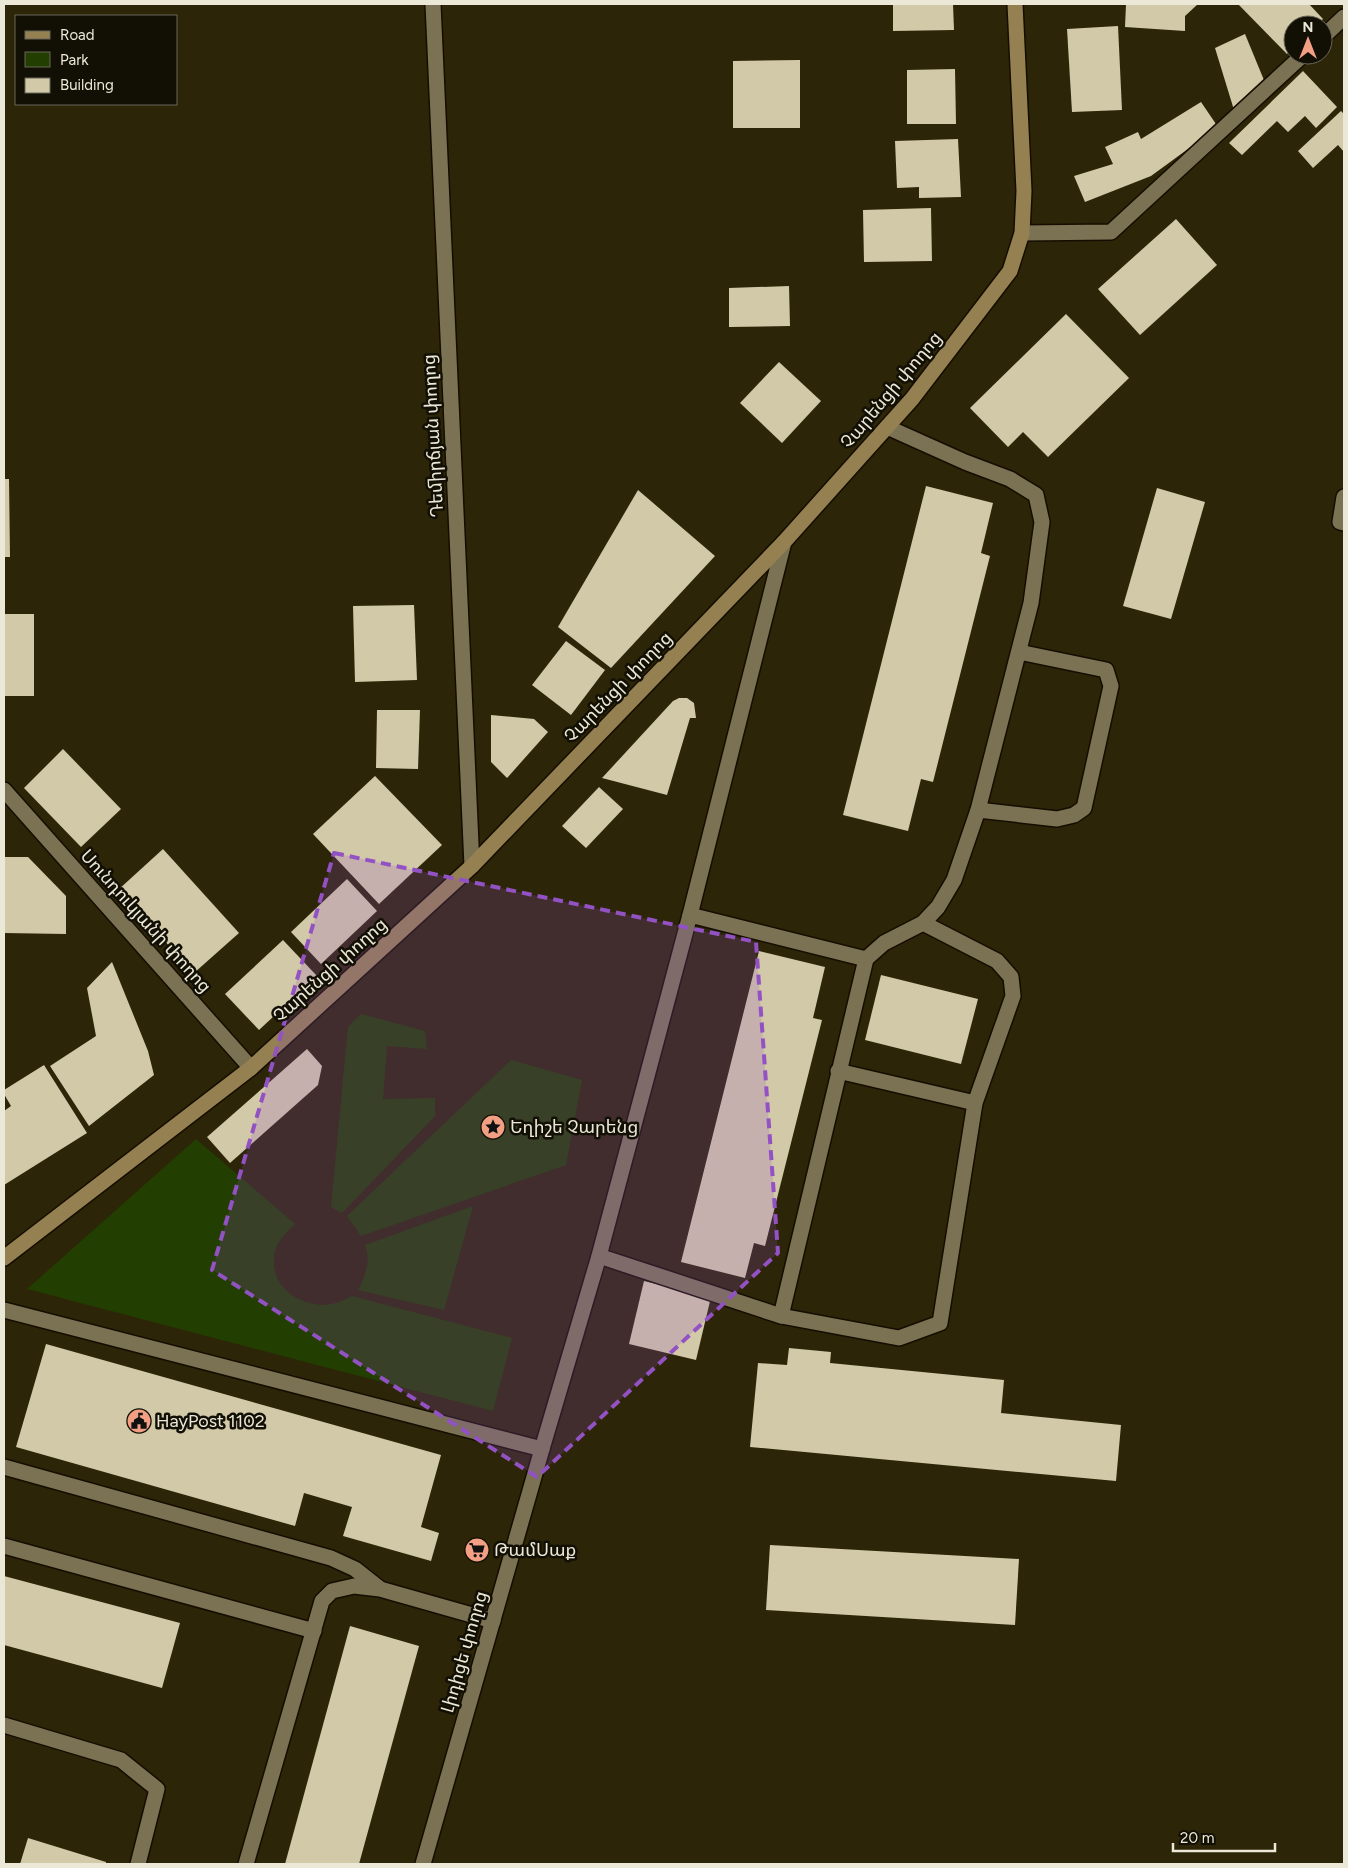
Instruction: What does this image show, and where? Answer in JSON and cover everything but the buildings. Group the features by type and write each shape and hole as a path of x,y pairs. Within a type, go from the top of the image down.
{"main road":[{"name":"Չարենցի փողոց","path":"4,1258 251,1068 472,866 784,542 912,399 1010,272 1022,233 1024,191 1015,4"}],"street":[{"name":"Դեմիրճյան փողոց","path":"433,4 472,866"},
{"path":"1333,27 1344,17"},
{"path":"1022,233 1111,232 1292,65"},
{"path":"781,1316 866,959 884,943 922,924 938,908 954,880 978,810 1032,603 1042,522 1036,494 1010,478 965,462 887,427"},
{"path":"1344,497 1340,522 1344,523"},
{"name":"Լիդիցե փողոց","path":"423,1864 599,1256 690,916 784,542"},
{"path":"978,810 1057,818 1074,815 1084,808 1111,686 1106,670 1019,652"},
{"name":"Սունդուկյանի փողոց","path":"7,797 251,1068"},
{"path":"690,916 866,959"},
{"path":"599,1256 781,1316 899,1338 940,1323 976,1103 1013,996 1011,976 997,961 922,924"},
{"path":"838,1071 976,1103"},
{"path":"4,1310 542,1449"},
{"path":"4,1467 331,1558 355,1569 380,1589"},
{"path":"4,1546 314,1631"},
{"path":"246,1864 322,1601 332,1591 354,1586 380,1589 493,1621"},
{"path":"4,1725 121,1760 158,1789 138,1864"}],"highlighted area":[{"path":"334,853 756,942 778,1253 537,1477 212,1270"}],"green space":[{"path":"361,1014 425,1031 427,1049 387,1046 383,1099 435,1098 435,1116 342,1213 331,1207 348,1027"},
{"path":"511,1060 582,1080 566,1165 361,1236 347,1216"},
{"path":"196,1139 295,1224 279,1241 274,1260 278,1280 291,1295 300,1300 322,1305 345,1300 352,1296 512,1338 493,1411 27,1289"},
{"path":"473,1206 444,1310 358,1290 368,1262 365,1245"}],"place":[{"name":"Եղիշե Չարենց","path":"493,1127"},
{"name":"HayPost 1102","path":"139,1421"},
{"name":"ԹամՍաք","path":"477,1550"}]}
